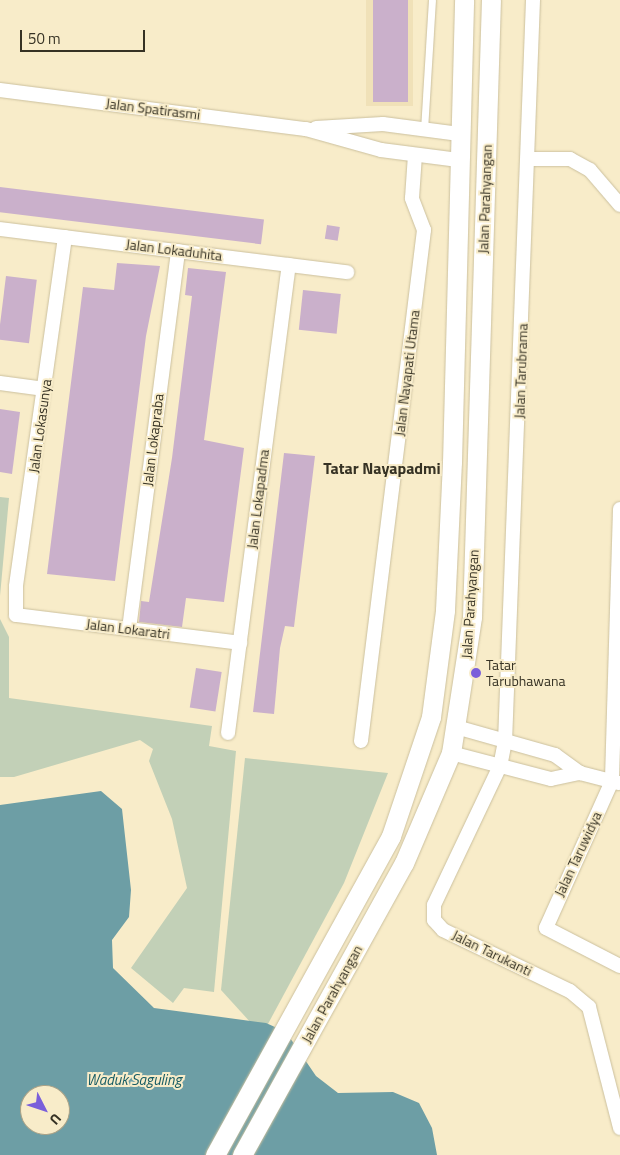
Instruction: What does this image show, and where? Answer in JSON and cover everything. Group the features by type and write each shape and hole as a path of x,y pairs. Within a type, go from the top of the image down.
{"main road":[{"name":"Jalan Parahyangan","path":"215,1155 371,874 400,812 431,717 445,610 452,462 458,160 464,0"},
{"name":"Jalan Parahyangan","path":"242,1155 393,884 451,753 472,617 492,0"},
{"path":"452,462 478,462"}],"street":[{"name":"Jalan Tarubrama","path":"500,766 505,741 533,0"},
{"name":"Jalan Spatirasmi","path":"0,90 306,129 415,155 458,160"},
{"name":"Jalan Spatirasmi","path":"306,129 383,124 459,134"},
{"name":"Jalan Nayapati Utama","path":"361,741 424,230 412,198 415,155"},
{"path":"528,159 570,159 590,170 620,205"},
{"name":"Jalan Lokaduhita","path":"0,228 347,272"},
{"name":"Jalan Lokasunya","path":"16,615 16,588 46,389 65,237"},
{"name":"Jalan Lokapraba","path":"129,629 178,251"},
{"name":"Jalan Lokapadma","path":"228,733 289,265"},
{"path":"0,383 46,389"},
{"path":"456,727 555,755 580,773 616,782 620,509"},
{"name":"Jalan Lokaratri","path":"16,615 240,643"},
{"path":"451,753 551,779 580,773"},
{"name":"Jalan Tarukanti","path":"500,766 434,905 434,920 443,930 570,991 589,1007 620,1128"},
{"name":"Jalan Taruwidya","path":"616,782 546,928 620,966"}],"lane":[{"path":"424,130 432,0"}],"shaded area":[{"path":"366,0 413,0 413,106 366,106"}],"green space":[{"path":"0,497 9,498 0,596"},
{"path":"0,619 9,637 9,698 212,726 209,746 236,751 214,992 184,988 173,1003 131,968 187,888 172,819 149,761 153,749 140,740 14,777 0,777"},
{"path":"245,758 388,773 344,883 262,1035 221,990"}],"water":[{"name":"Waduk Saguling","path":"101,791 122,809 131,890 129,917 112,940 113,968 154,1008 266,1023 286,1032 316,1076 338,1093 393,1092 419,1103 432,1128 437,1155 0,1155 0,805"}],"building":[{"path":"373,0 408,0 408,102 373,102"},
{"path":"0,187 264,219 261,244 0,212"},
{"path":"327,225 340,227 338,241 325,239"},
{"path":"117,263 160,266 146,336 115,581 47,574 83,287 114,290"},
{"path":"188,268 226,272 204,440 244,448 224,602 186,598 182,627 139,622 141,601 149,602 172,458 192,296 185,295"},
{"path":"6,276 37,280 29,343 0,340"},
{"path":"303,290 341,294 337,334 299,330"},
{"path":"0,409 20,412 12,474 0,472"},
{"path":"284,453 315,456 294,627 285,626 280,648 274,714 253,712"},
{"path":"196,668 222,672 215,712 190,708"}],"place":[{"name":"Tatar Tarubhawana","path":"476,673"}],"district":[{"name":"Tatar Nayapadmi","path":"382,468"}]}
